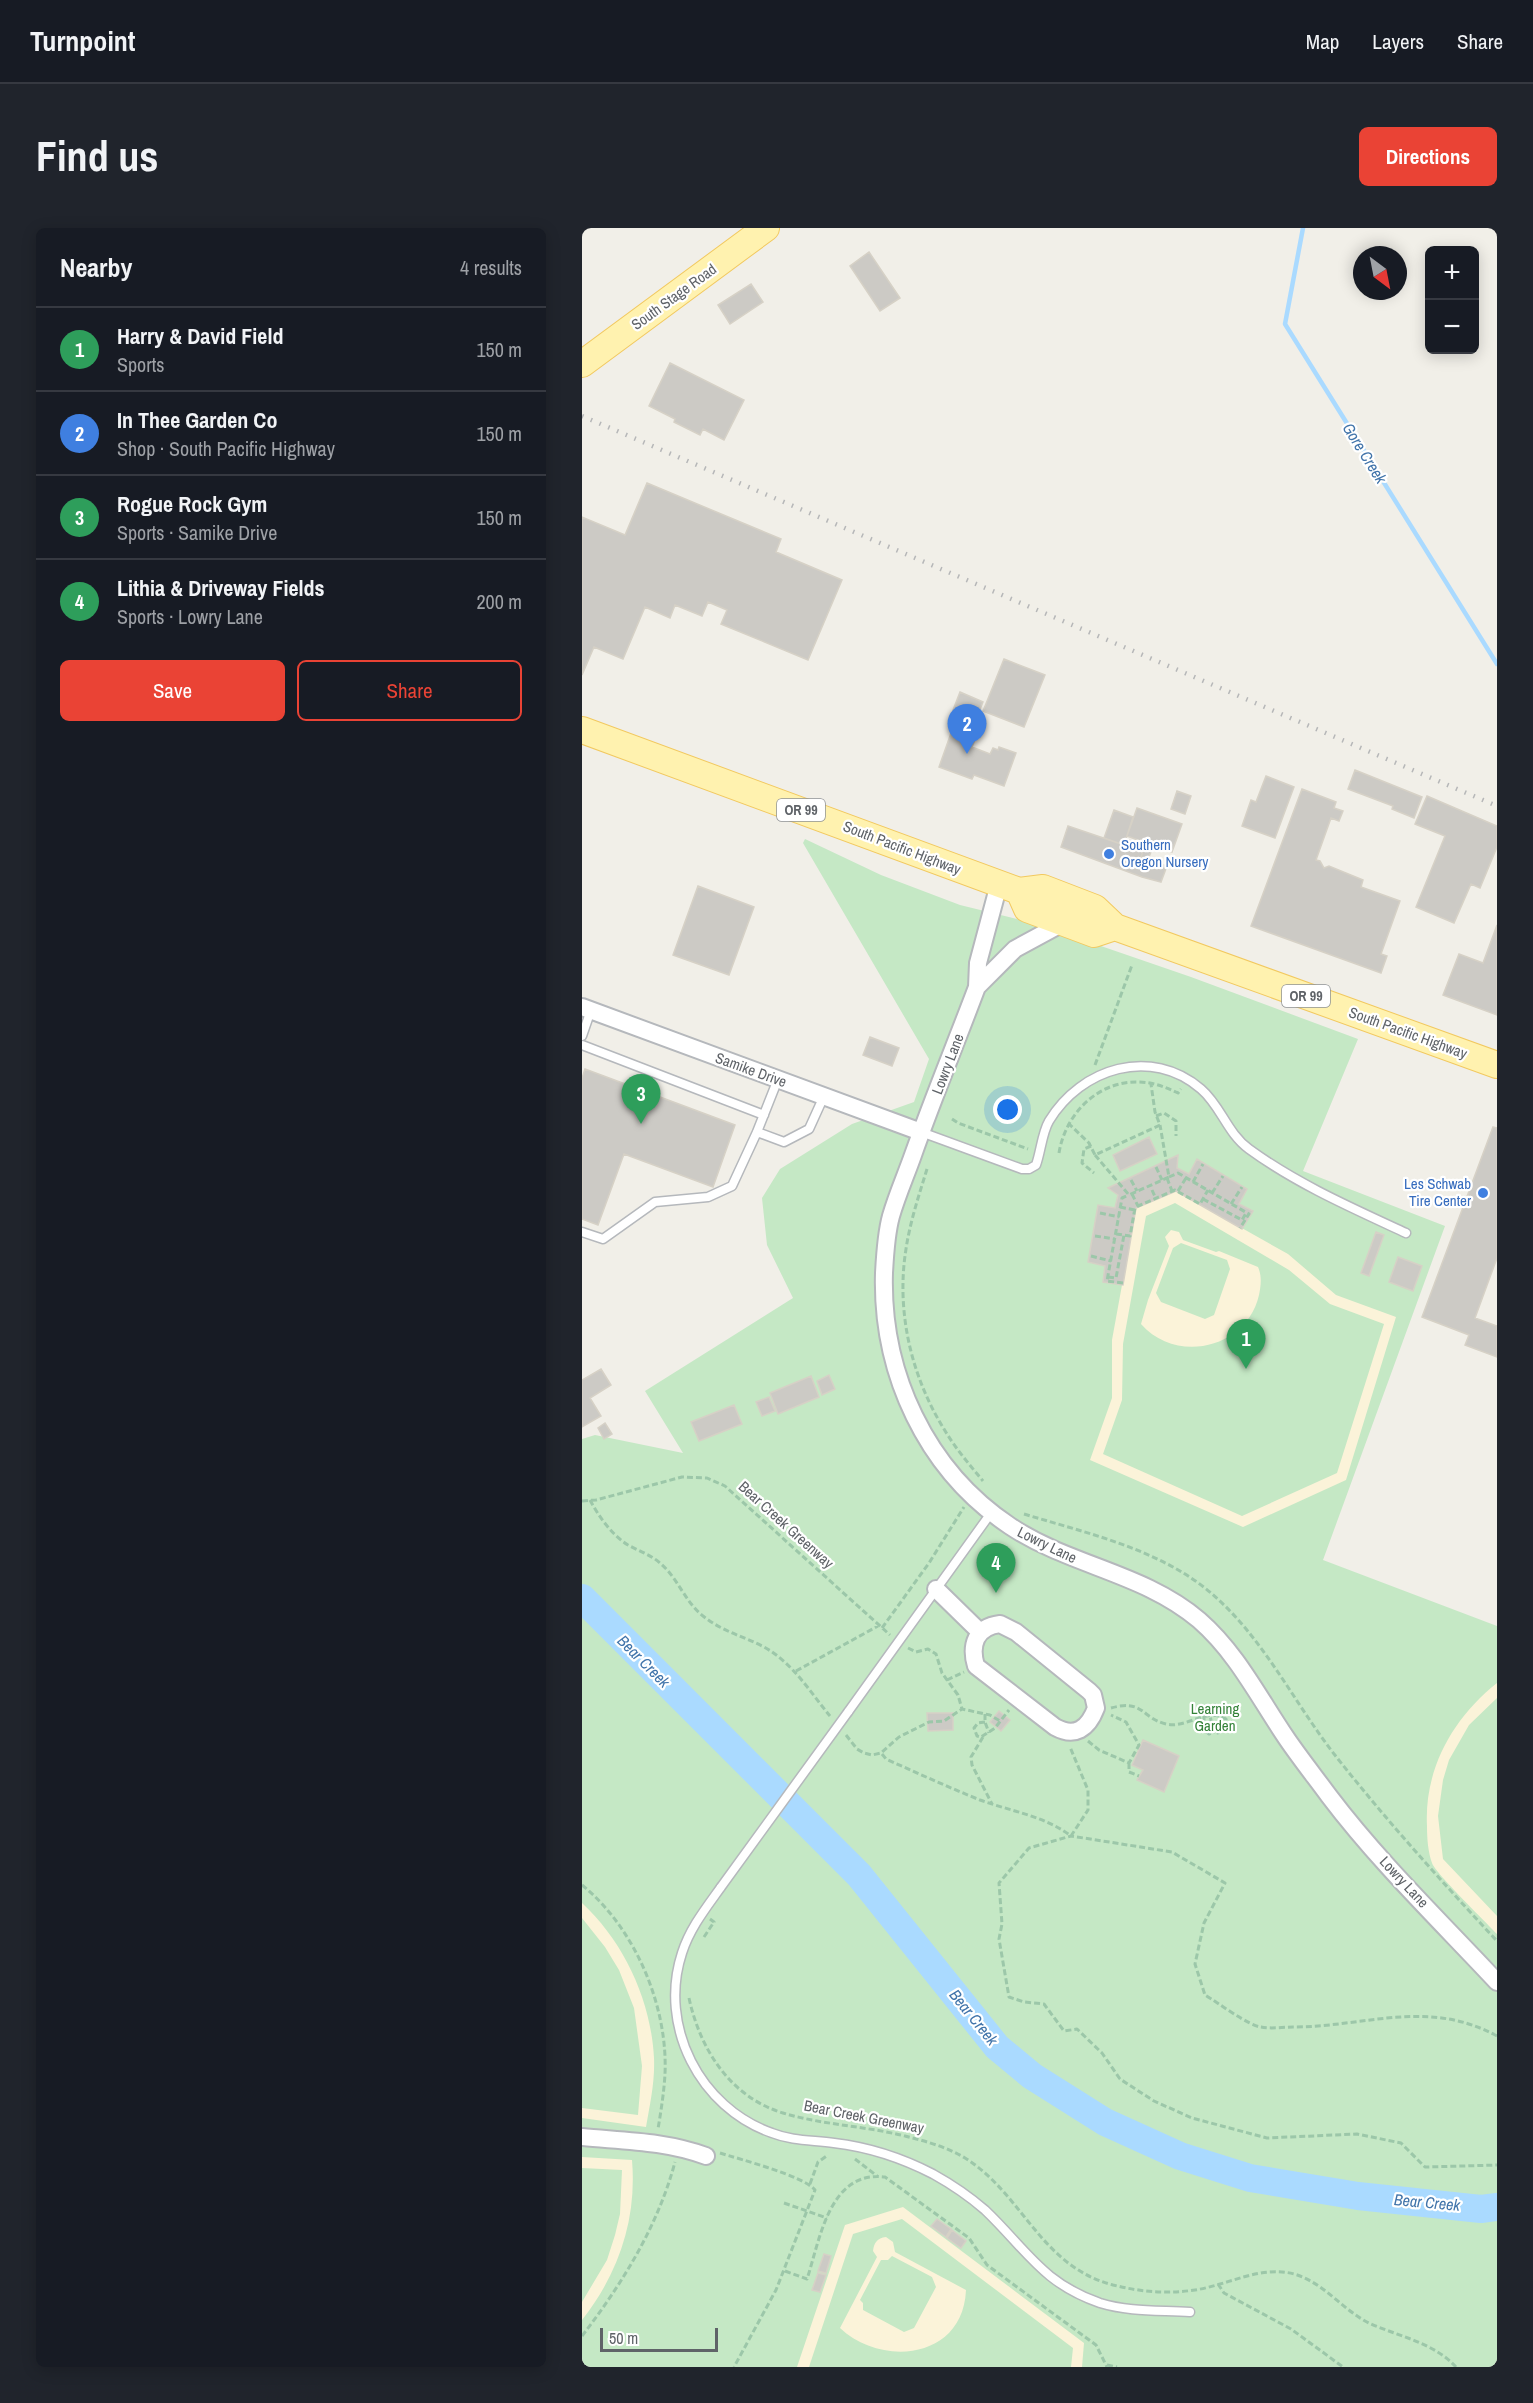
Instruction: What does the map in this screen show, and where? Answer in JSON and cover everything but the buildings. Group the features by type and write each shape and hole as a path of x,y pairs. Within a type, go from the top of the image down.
{"main road":[{"name":"South Stage Road","path":"582,364 766,228"},
{"name":"South Pacific Highway","path":"582,730 1009,888 1043,888 1095,908 1115,927 1497,1065"},
{"name":"South Pacific Highway","path":"1009,888 1028,909 1094,934 1115,927"}],"street":[{"name":"Lowry Lane","path":"1009,888 978,963 977,987 891,1216 885,1248 886,1333 904,1394 927,1440 970,1495 991,1513 1052,1551 1137,1581 1181,1606 1200,1621 1233,1656 1287,1738 1331,1799 1497,1982"},
{"name":"Lowry Lane","path":"977,987 1015,949 1064,922"},
{"name":"Samike Drive","path":"587,1009 921,1132"},
{"path":"936,1589 980,1632"},
{"path":"1000,1624 1016,1632 1089,1691 1093,1695 1096,1708 1088,1722 1072,1732 1055,1727 976,1666 973,1643 980,1632 990,1625 1000,1624"},
{"path":"582,2138 655,2143 712,2154"}],"lane":[{"path":"582,1036 587,1009"},
{"path":"582,1045 764,1115"},
{"path":"921,1132 1029,1169 1036,1165 1047,1123 1071,1093 1099,1075 1116,1068 1135,1065 1156,1066 1187,1079 1214,1101 1232,1133 1249,1150 1316,1191 1406,1233"},
{"path":"582,1232 603,1239 655,1202 708,1197 732,1186 778,1079"},
{"path":"757,1132 784,1142 809,1129 824,1096"},
{"path":"991,1513 695,1924 685,1944 677,1978 676,2003 681,2037 705,2085 727,2108 756,2126 800,2141 835,2143 861,2148 906,2162 934,2175 984,2209 1041,2270 1080,2295 1128,2309 1190,2312"}],"path":[{"path":"1106,1089 1095,1066 1132,965"},
{"path":"1059,1153 1068,1123 1079,1108 1106,1089 1126,1082 1151,1083 1178,1093 1187,1079"},
{"path":"1151,1083 1172,1191"},
{"path":"1156,1116 1164,1113 1176,1121 1176,1136"},
{"path":"952,1119 958,1124 1030,1150"},
{"path":"1068,1123 1091,1146 1095,1155 1131,1194 1138,1206"},
{"path":"1095,1155 1160,1125"},
{"path":"1091,1146 1084,1149 1082,1163 1094,1173"},
{"path":"1193,1182 1203,1164"},
{"path":"1156,1167 1162,1180"},
{"path":"1123,1283 1107,1281 1122,1198 1178,1173 1249,1214 1240,1228"},
{"path":"1212,1193 1223,1176"},
{"path":"1178,1191 1185,1178"},
{"path":"1131,1180 1137,1191"},
{"path":"1225,1211 1242,1187"},
{"path":"1152,1190 1156,1199"},
{"path":"1116,1234 1130,1236 1135,1210 1138,1206 1172,1191 1178,1191 1200,1204 1208,1191"},
{"path":"1203,1199 1242,1220 1246,1213"},
{"path":"1120,1207 1135,1210"},
{"path":"1100,1213 1119,1217"},
{"path":"1108,1277 1116,1278 1124,1235"},
{"path":"1095,1236 1115,1239"},
{"path":"1091,1256 1111,1259 1119,1257"},
{"name":"Bear Creek Greenway","path":"582,1501 682,1477 707,1478 725,1486 887,1632"},
{"path":"590,1500 615,1536 660,1563 701,1615 736,1637 764,1647 796,1671 832,1719"},
{"path":"796,1671 880,1627 929,1563 964,1506"},
{"path":"909,1649 916,1652 928,1649 933,1651 947,1680 958,1695 963,1709"},
{"path":"947,1680 963,1673"},
{"path":"992,1804 972,1765 972,1757 984,1737 1018,1699"},
{"path":"1139,1776 1129,1772 1129,1763 1139,1744 1126,1722 1104,1712 1109,1708 1132,1705 1166,1724 1177,1725 1204,1716 1211,1714 1226,1719 1226,1728 1218,1733 1207,1733 1204,1716 1204,1712 1215,1705 1216,1708 1211,1714"},
{"path":"1208,1708 1214,1732"},
{"path":"845,1734 857,1749 872,1755 881,1753 906,1733 929,1722 944,1720 963,1709 985,1714 1000,1721"},
{"path":"985,1714 989,1733"},
{"path":"984,1737 977,1736 974,1728 978,1723 985,1722"},
{"path":"1129,1763 1099,1750 1072,1732 1070,1749 1088,1790 1088,1810 1071,1836 1029,1848 999,1883 1002,1924 999,1939 1009,1997 1024,2002 1044,2004 1064,2031 1077,2029 1102,2052 1120,2079 1154,2101 1192,2118 1267,2138 1357,2134 1401,2143 1425,2167 1497,2165"},
{"path":"881,1753 902,1766 992,1804 1047,1822 1071,1836 1172,1852 1225,1883 1204,1923 1195,1964 1205,1995 1259,2027 1315,2027 1416,2015 1475,2024 1497,2036"},
{"path":"582,1885 605,1908 628,1938 653,1995 663,2044 665,2073 655,2143"},
{"path":"702,1939 714,1922"},
{"name":"Bear Creek Greenway","path":"689,1996 699,2033 711,2056 749,2097 783,2113 879,2130 927,2142 966,2158 1006,2194 1044,2242 1069,2264 1090,2276 1111,2284 1145,2292 1171,2292 1197,2290 1272,2272 1293,2274 1311,2281 1368,2322 1431,2347 1456,2367"},
{"path":"582,2336 605,2308 638,2252 664,2193 679,2147"},
{"path":"712,2154 810,2184 815,2190 785,2271 764,2316 734,2367"},
{"path":"810,2184 818,2162 833,2154"},
{"path":"854,2159 877,2176 890,2180 914,2200 969,2238 987,2265 1096,2345 1107,2366 1117,2367"},
{"path":"785,2271 807,2279 827,2218 839,2194 860,2181 877,2176"},
{"path":"784,2203 827,2218"},
{"path":"1218,2284 1224,2294 1291,2329 1343,2367"}],"green space":[{"name":"Learning Garden","path":"805,839 881,875 960,905 1037,924 1191,977 1358,1039 1303,1171 1445,1226 1323,1560 1497,1626 1497,2367 582,2367 582,1439 595,1435 683,1453 645,1391 793,1298 767,1245 762,1198 780,1169 852,1124 914,1102 929,1059 803,843"}],"sand":[{"path":"1176,1191 1288,1254 1336,1295 1396,1317 1346,1480 1243,1527 1090,1460 1112,1398 1112,1340 1136,1208","holes":["1175,1203 1289,1270 1330,1304 1384,1324 1337,1473 1242,1516 1103,1454 1122,1400 1123,1344 1146,1216"]},
{"path":"1171,1230 1179,1232 1183,1240 1216,1252 1219,1251 1258,1267 1261,1277 1259,1295 1252,1313 1241,1328 1209,1345 1191,1347 1173,1344 1156,1337 1141,1324 1169,1246 1165,1237","holes":["1181,1243 1227,1260 1230,1269 1214,1315 1205,1319 1161,1302 1156,1293 1173,1248"]},
{"path":"1497,1683 1497,1698 1469,1725 1449,1760 1443,1780 1438,1816 1443,1859 1497,1916 1497,1934 1435,1869 1428,1840 1427,1805 1430,1785 1444,1746 1467,1712"},
{"path":"582,1903 597,1918 622,1954 633,1973 647,2015 652,2036 654,2067 646,2127 582,2118 582,2108 638,2115 642,2066 634,2008 619,1970 605,1947 582,1918"},
{"path":"582,2157 632,2160 633,2182 632,2203 623,2244 606,2283 582,2320 582,2302 607,2260 615,2235 620,2214 622,2170 582,2168"},
{"path":"903,2207 1084,2343 1082,2367 1071,2367 1073,2348 902,2219 853,2234 809,2367 797,2367 845,2225"},
{"path":"886,2237 893,2242 895,2252 966,2290 961,2313 951,2331 936,2343 917,2350 897,2352 877,2348 857,2340 840,2328 877,2257 873,2251 875,2243","holes":["892,2256 932,2277 936,2287 914,2328 904,2332 863,2310 863,2303 860,2300 881,2260 888,2260"]}],"waterway":[{"name":"Gore Creek","path":"1303,228 1285,324 1497,664"},
{"name":"Bear Creek","path":"582,1598 859,1875 997,2047 1032,2076 1105,2122 1180,2156 1250,2178 1358,2196 1481,2209 1497,2207"}],"railway":[{"path":"582,416 1497,806"}],"place":[{"name":"In Thee Garden Co","path":"967,754"},
{"name":"Southern Oregon Nursery","path":"1109,854"},
{"name":"Rogue Rock Gym","path":"641,1124"},
{"name":"Les Schwab Tire Center","path":"1483,1193"},
{"name":"Harry & David Field","path":"1246,1369"},
{"name":"Lithia & Driveway Fields","path":"996,1593"}]}
